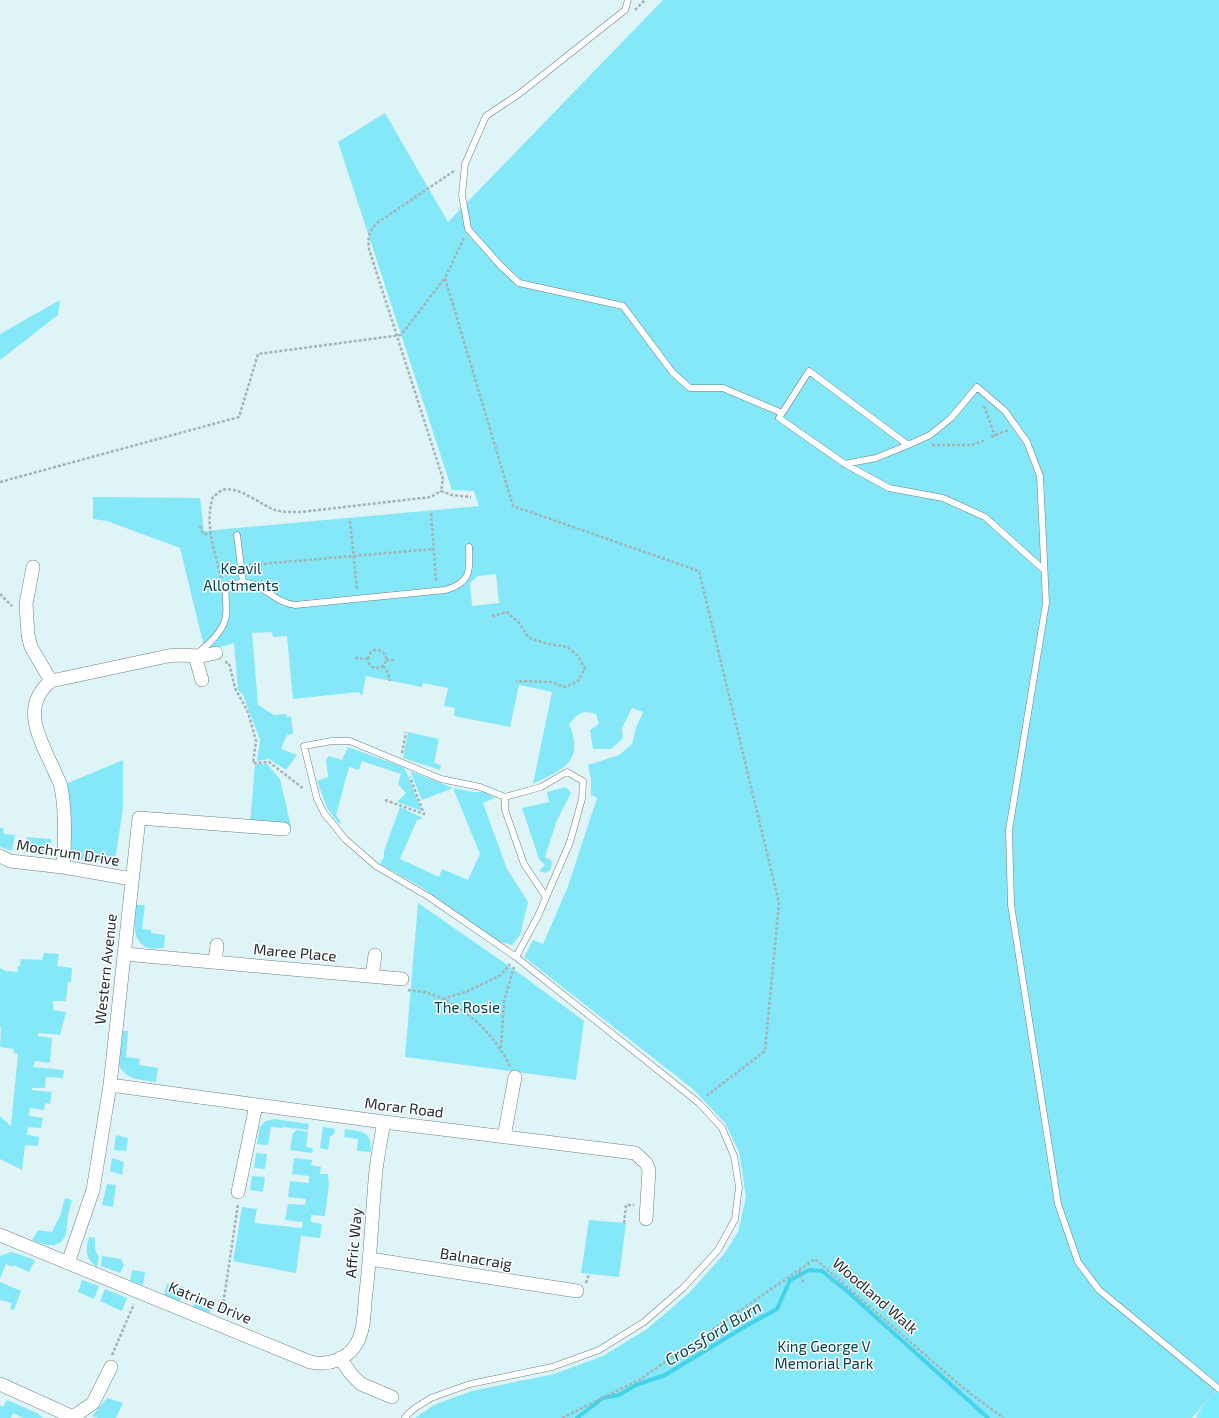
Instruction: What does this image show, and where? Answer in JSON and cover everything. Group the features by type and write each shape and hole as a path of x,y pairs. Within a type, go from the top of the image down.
{"main road":[{"path":"1207,1418 1219,1402"}],"street":[{"path":"32,567 26,604 28,634 31,647 51,681"},
{"path":"62,867 65,824 61,786 36,731 34,716 34,711 40,693 45,686 51,681 168,656 195,656 216,653"},
{"path":"195,656 202,680"},
{"name":"Western Avenue","path":"68,1263 92,1190 110,1085 139,818 284,830"},
{"name":"Mochrum Drive","path":"0,856 10,860 132,879"},
{"path":"216,962 217,945"},
{"name":"Maree Place","path":"124,954 402,979"},
{"path":"372,976 375,955"},
{"path":"504,1137 515,1077"},
{"name":"Morar Road","path":"110,1085 384,1122 635,1153 646,1163 650,1170 642,1206 646,1219"},
{"path":"238,1192 256,1105"},
{"name":"Affric Way","path":"340,1358 351,1351 361,1334 370,1260 376,1170 384,1122"},
{"name":"Katrine Drive","path":"0,1235 310,1362 319,1364 330,1363 340,1358"},
{"name":"Balnacraig","path":"370,1260 576,1290"},
{"path":"340,1358 351,1374 361,1384 392,1397"},
{"path":"0,1384 72,1417 93,1403 111,1367"}],"lane":[{"path":"628,0 625,10 519,94 486,116 465,164 462,195 468,229 500,266 519,283 623,306 673,373 690,388 723,388 782,413"},
{"path":"908,445 809,371 779,418 845,464 889,488 943,498 985,517 1044,570"},
{"path":"845,464 876,458 930,435 951,418 977,387 1005,411 1027,442 1040,476 1046,603 1009,830 1011,905 1058,1204 1078,1262 1099,1290 1219,1390"},
{"path":"237,535 243,583"},
{"path":"195,656 215,637 225,621 227,608 225,588 230,585 243,583 258,585 282,602 294,605 437,591 452,588 464,581 469,574 469,547"},
{"path":"405,1418 415,1408 431,1398 470,1384 552,1367 599,1350 644,1322 684,1288 718,1250 735,1219 739,1187 734,1156 722,1128 699,1103 516,957 428,897 376,866 345,839 324,813 317,799 304,746 332,741 350,741 442,779 480,787 505,797 541,787 554,781 567,772 583,781 582,799 570,842 546,897 516,957"},
{"path":"505,797 505,810 524,864 546,897"}],"path":[{"path":"225,588 211,534 209,517 213,498 223,490 229,489 238,491 274,510 301,512 431,497 441,491 443,479 369,250 368,241 369,231 377,222 465,164"},
{"path":"0,482 239,417 258,354 401,335 445,278 468,229"},
{"path":"445,278 513,506 699,571 779,903 765,1051 699,1103"},
{"path":"977,387 995,436"},
{"path":"991,437 1016,427"},
{"path":"908,445 972,445 985,440"},
{"path":"441,491 452,495 471,497"},
{"path":"431,513 437,591"},
{"path":"350,521 358,599"},
{"path":"200,526 203,534 211,534"},
{"path":"241,566 434,549"},
{"path":"492,616 506,612 519,623 529,638 548,644 567,647 578,656 585,669 577,682 564,687 551,682 516,681"},
{"path":"377,650 384,653 386,660 383,666 376,668 370,665 368,659 371,652 377,650"},
{"path":"216,653 221,661 228,663 235,688 248,712 256,741 253,762 269,762 317,799"},
{"path":"355,658 368,659"},
{"path":"386,660 395,660"},
{"path":"383,666 387,671 390,681"},
{"path":"385,800 424,814 402,762 406,732"},
{"path":"443,999 468,991 501,975 516,957"},
{"path":"501,1048 504,1001 516,957"},
{"path":"402,979 406,990 427,993 443,999 468,1013 484,1028 501,1048 515,1077"},
{"path":"220,1325 238,1202 238,1192"},
{"path":"624,1223 626,1205 642,1206"},
{"name":"Woodland Walk","path":"562,1418 639,1380 815,1259 962,1387 1004,1418"},
{"path":"799,1270 804,1284"},
{"path":"111,1367 112,1356 140,1292"}],"green space":[{"path":"663,0 1219,0 1219,1387 1192,1418 415,1418 434,1405 472,1391 554,1374 603,1356 647,1329 689,1293 724,1254 738,1232 746,1197 739,1152 725,1123 693,1089 524,957 533,940 543,944 567,889 597,798 591,795 591,780 588,765 619,755 632,744 636,728 643,712 632,708 622,728 623,738 611,749 593,749 590,730 599,724 596,714 587,712 581,713 569,724 573,737 573,756 568,763 554,774 533,784 552,692 519,685 510,727 454,716 455,708 444,706 448,688 423,683 422,687 366,676 362,696 359,692 293,699 287,636 273,637 272,632 252,633 258,705 274,715 286,714 287,717 291,716 293,734 287,735 281,749 297,755 286,770 269,759 257,761 260,740 243,695 238,690 234,643 205,651 180,548 107,521 93,519 93,497 200,498 204,531 479,506 474,491 452,490 338,142 385,113 448,222","holes":["496,574 499,603 472,606 470,583 478,576"]},
{"path":"60,300 58,315 0,360 0,334"},
{"path":"408,732 439,739 434,763 441,765 440,770 403,758"},
{"path":"348,747 403,767 422,811 397,802 406,793 398,784 401,774 362,761 359,770 349,767 336,815 341,822 339,824 327,808 317,781 328,777 326,760 329,756 342,760"},
{"path":"123,760 123,808 115,861 63,859 61,786"},
{"path":"255,764 267,764 280,779 291,826 250,825"},
{"path":"410,771 453,788 422,800"},
{"path":"566,787 571,793 557,820 545,857 552,861 551,869 546,873 539,871 545,865 539,859 522,808 549,802 547,792"},
{"path":"453,788 473,792 485,792 495,798 483,803 507,869 528,902 520,935 512,945 500,942 421,887 380,864 384,857 384,851 400,807 423,818 417,820 400,859 439,877 442,869 468,880 480,854"},
{"path":"0,828 3,828 4,834 15,835 12,851 0,847"},
{"path":"27,837 51,839 51,842 43,852 24,852"},
{"name":"The Rosie","path":"418,903 519,973 584,1021 576,1080 405,1057"},
{"path":"136,905 145,905 142,929 151,930 151,933 165,935 164,948 148,948 142,945 138,940 135,930"},
{"path":"44,953 59,954 57,966 72,968 71,982 68,982 66,1001 53,1001 53,1010 66,1012 60,1035 38,1033 38,1036 52,1038 50,1063 35,1061 33,1067 64,1070 63,1078 46,1077 45,1088 32,1088 32,1090 52,1092 50,1104 45,1103 44,1110 30,1108 29,1116 43,1118 41,1128 28,1127 27,1135 39,1137 38,1146 25,1145 22,1170 0,1159 0,1116 11,1126 18,1054 14,1053 14,1049 0,1047 0,968 6,971 18,972 18,966 20,966 21,959 42,960"},
{"path":"123,1031 128,1031 126,1057 140,1059 139,1065 158,1068 156,1082 134,1078 125,1074 122,1070 119,1065"},
{"path":"274,1119 309,1124 308,1130 271,1127 268,1145 257,1144 260,1126 266,1121"},
{"path":"323,1127 335,1129 334,1134 330,1137 328,1150 320,1148"},
{"path":"345,1129 361,1132 368,1136 371,1145 371,1152 357,1151 358,1139 344,1137"},
{"path":"297,1130 308,1132 306,1147 313,1148 312,1153 290,1150 293,1133"},
{"path":"116,1135 128,1138 126,1151 114,1150"},
{"path":"256,1153 267,1154 265,1169 254,1168"},
{"path":"112,1158 124,1162 122,1175 110,1171"},
{"path":"294,1158 312,1160 311,1165 321,1167 320,1174 328,1174 329,1185 325,1216 311,1215 311,1222 322,1224 320,1238 301,1236 296,1273 233,1261 242,1207 257,1209 254,1223 302,1228 303,1222 285,1220 288,1204 305,1205 306,1199 288,1197 290,1181 309,1183 309,1176 292,1174"},
{"path":"252,1176 265,1177 263,1192 250,1190"},
{"path":"107,1184 116,1185 113,1207 102,1205"},
{"path":"65,1198 72,1200 64,1239 52,1245 42,1244 32,1240 38,1230 52,1232 60,1216"},
{"path":"589,1220 626,1223 619,1277 581,1273"},
{"path":"89,1237 95,1238 95,1250 99,1257 97,1267 90,1261 87,1254"},
{"path":"11,1252 35,1260 29,1272 14,1265 13,1267 6,1264 0,1279 0,1256"},
{"path":"102,1256 121,1259 124,1265 120,1273 101,1266"},
{"path":"132,1270 145,1272 143,1285 130,1281"},
{"path":"82,1280 99,1286 94,1299 78,1292"},
{"path":"0,1282 21,1291 14,1310 10,1309 12,1303 0,1300"},
{"path":"167,1284 184,1287 180,1302 164,1295"},
{"path":"105,1289 127,1298 122,1311 100,1301"},
{"path":"196,1297 211,1300 210,1313 193,1308"},
{"path":"107,1398 123,1403 116,1418 98,1418 92,1416"},
{"path":"7,1400 37,1413 43,1418 23,1418 13,1413 11,1418 0,1418 0,1405 3,1407"}],"waterway":[{"name":"Crossford Burn","path":"577,1418 603,1398 619,1395 636,1385 665,1375 777,1309 790,1280 809,1270 822,1271 848,1292 988,1418"}],"park label":[{"name":"Keavil Allotments","path":"241,578"},
{"name":"King George V Memorial Park","path":"824,1356"}]}
